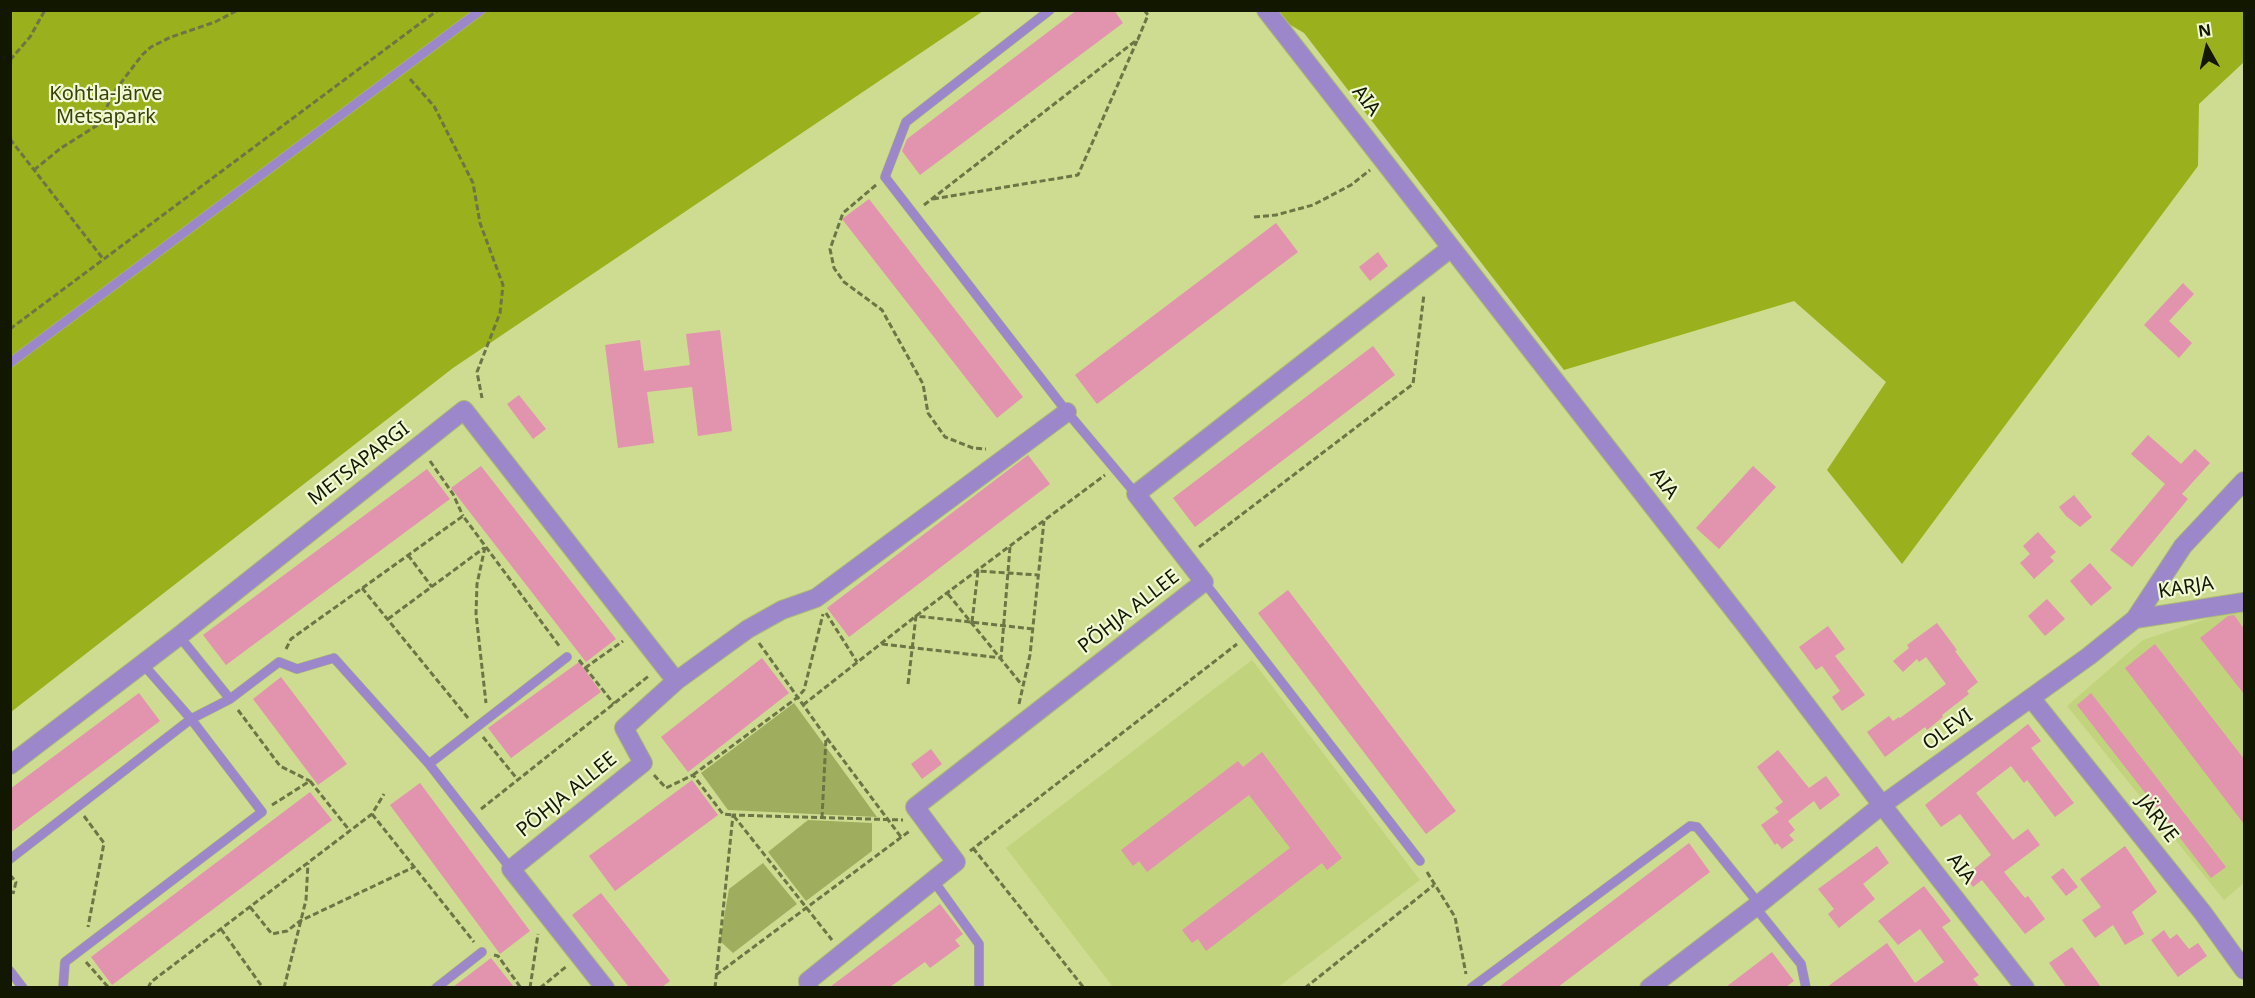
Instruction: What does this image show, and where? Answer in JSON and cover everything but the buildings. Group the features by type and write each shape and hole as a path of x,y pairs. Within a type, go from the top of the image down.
{"street":[{"name":"AIA","path":"1266,10 2025,987"},
{"path":"1136,494 1452,248"},
{"name":"METSAPARGI","path":"10,765 179,636 464,410 676,681"},
{"name":"PÕHJA ALLEE","path":"511,869 643,763 624,728 676,681 748,628 782,610 816,598 1067,412"},
{"name":"OLEVI","path":"1649,987 1757,905 1882,805 2031,698 2135,619 2183,546 2244,481"},
{"name":"PÕHJA ALLEE","path":"925,820 915,807 1204,582 1136,494"},
{"name":"KARJA","path":"2135,619 2244,602"},
{"name":"JÄRVE","path":"2031,698 2203,913 2244,970"},
{"path":"809,987 808,981 956,862 925,820"},
{"path":"511,869 605,987"}],"lane":[{"path":"10,363 481,10"},
{"path":"1050,10 906,122 885,177 1067,412 1136,494"},
{"path":"1204,582 1420,861"},
{"path":"179,636 230,699"},
{"path":"429,764 567,657"},
{"path":"10,859 191,719 230,699 279,662 297,669 334,658 429,764 511,869"},
{"path":"63,987 66,962 262,812 191,719 142,663"},
{"path":"1471,987 1690,826 1697,827 1800,964 1806,987"},
{"path":"933,880 979,944 979,987"},
{"path":"436,987 482,952"},
{"path":"10,971 23,987"}],"path":[{"path":"10,60 30,37 45,10"},
{"path":"34,170 61,148 101,123 111,96 142,55 151,47 171,37 214,22 237,10"},
{"path":"10,329 438,10"},
{"path":"931,200 1078,175 1148,15 1144,10"},
{"path":"913,214 1138,39"},
{"path":"380,55 401,70 435,106 473,183 480,223 503,285 500,313 477,372 482,398"},
{"path":"10,139 104,260"},
{"path":"1254,217 1276,215 1313,205 1351,185 1383,160"},
{"path":"885,177 843,213 830,249 834,268 844,282 882,310 923,384 928,413 945,437 973,448 1015,450"},
{"path":"1186,557 1413,384 1427,267"},
{"path":"419,446 453,494 463,516 567,657 578,659 614,704"},
{"path":"804,705 916,616 1114,468"},
{"path":"279,662 291,639 463,516"},
{"path":"1014,730 1030,655 1044,521"},
{"path":"1000,658 1010,546"},
{"path":"387,620 485,547"},
{"path":"479,725 486,701 476,614 477,584 485,547"},
{"path":"408,555 432,586"},
{"path":"978,571 1038,575"},
{"path":"972,622 978,571"},
{"path":"362,588 479,725 518,780"},
{"path":"948,594 1022,685"},
{"path":"643,763 666,788 693,775 798,697 804,690 824,610 857,662"},
{"path":"916,616 1033,629"},
{"path":"908,684 916,616"},
{"path":"748,628 826,737 902,837"},
{"path":"585,668 637,631"},
{"path":"956,862 1246,637"},
{"path":"882,644 1000,658"},
{"path":"471,817 663,664"},
{"path":"230,699 280,766 310,781 350,831"},
{"path":"822,818 826,737"},
{"path":"693,775 723,814 925,820"},
{"path":"262,812 310,781"},
{"path":"148,987 151,982 372,814 384,794"},
{"path":"77,807 104,843 85,938 78,952 109,987"},
{"path":"372,814 482,952 498,956 520,987"},
{"path":"733,815 843,953"},
{"path":"715,987 733,815"},
{"path":"716,975 925,820"},
{"path":"973,848 1084,987"},
{"path":"1420,861 1455,917 1466,976"},
{"path":"284,987 306,900 308,862"},
{"path":"250,907 272,934 287,931 300,921 414,867"},
{"path":"10,875 16,882 13,894"},
{"path":"1305,987 1434,885"},
{"path":"530,987 543,909"},
{"path":"221,929 263,987"},
{"path":"540,987 580,956"}],"shaded area":[{"path":"2244,610 2244,883 2224,900 2067,706 2143,640 2227,612"},
{"path":"1252,660 1420,880 1278,987 1113,987 1006,848"},
{"path":"794,703 877,817 728,810 701,773"},
{"path":"808,820 872,823 872,851 806,901 768,852"},
{"path":"763,863 797,904 733,953 720,941 729,889"}],"green space":[{"name":"Kohtla-Järve Metsapark","path":"11,11 983,11 453,368 11,712"},
{"path":"1267,11 2244,11 2244,62 2199,104 2198,166 1902,564 1827,470 1886,382 1794,301 1564,370 1304,33"}]}
